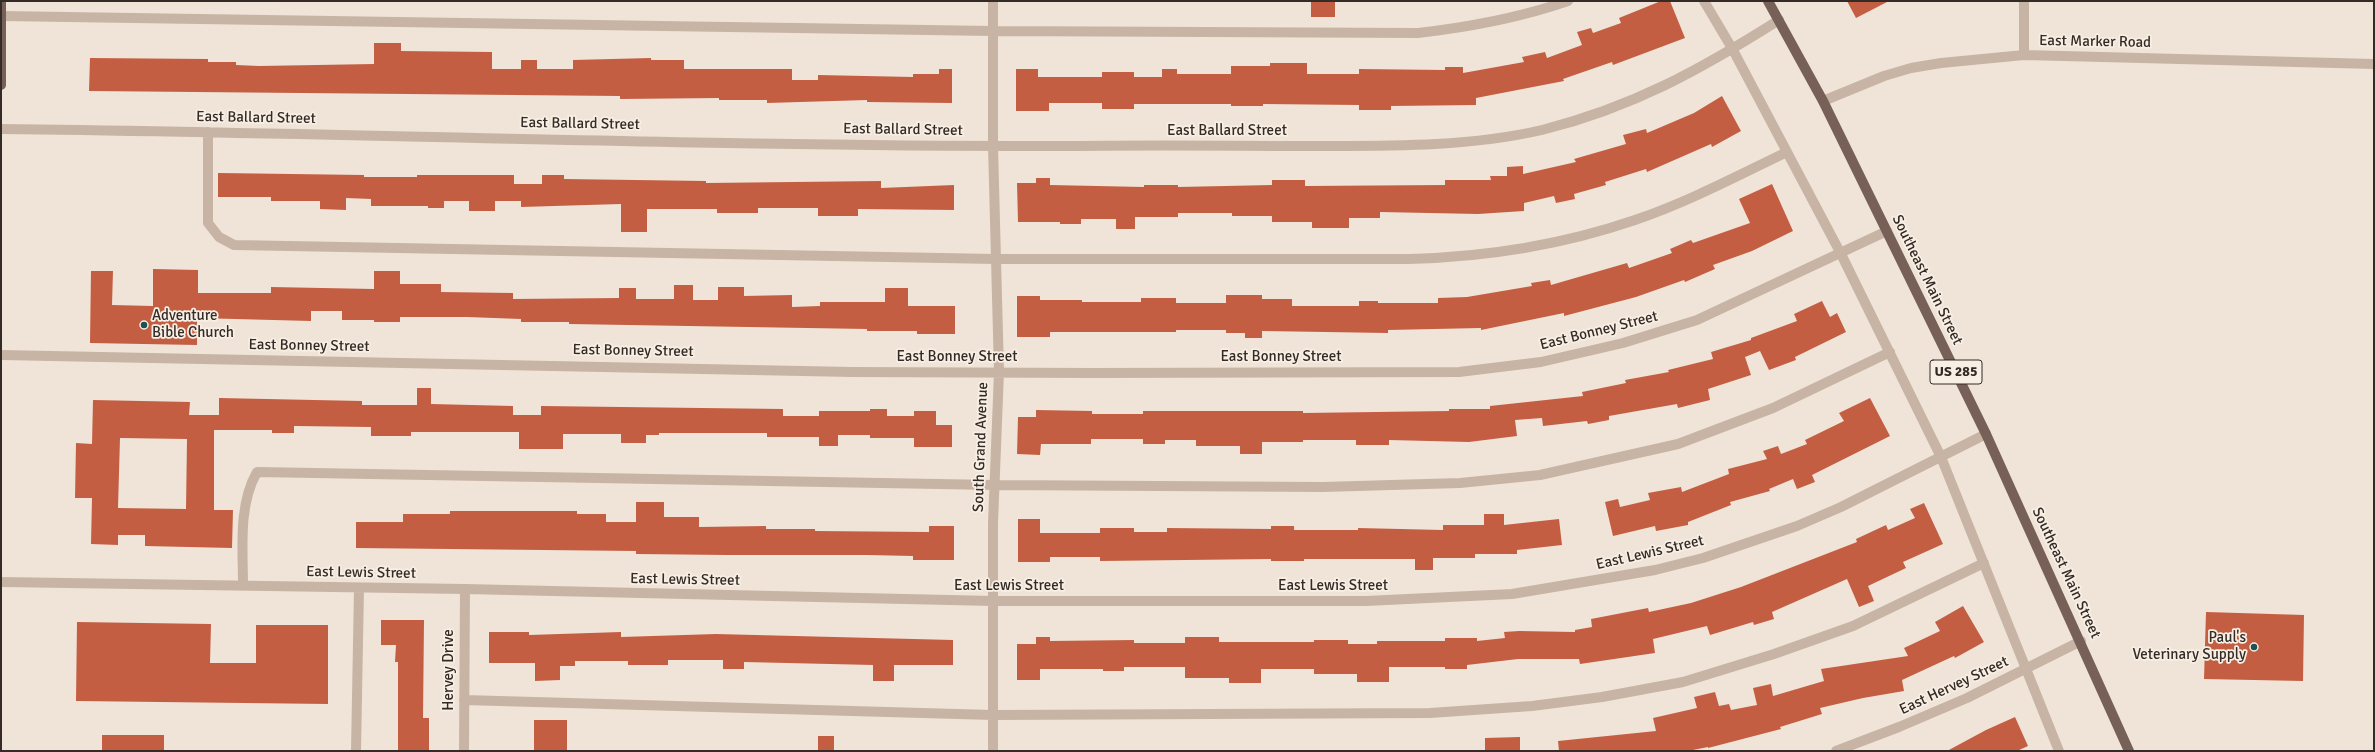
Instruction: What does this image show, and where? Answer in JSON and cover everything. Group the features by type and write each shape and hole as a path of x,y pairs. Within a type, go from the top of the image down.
{"main road":[{"path":"1,85 2,1"},
{"name":"Southeast Main Street","path":"1768,1 1823,101 1986,434 2081,641 2129,751"}],"street":[{"name":"South Grand Avenue","path":"993,1 993,146 999,372 993,601 993,751"},
{"path":"1,16 993,31 1418,33 1473,27 1523,16 1568,1"},
{"path":"1704,1 1733,50 1841,254 1941,457 2059,751"},
{"path":"2024,1 2024,55"},
{"name":"East Ballard Street","path":"1,129 993,146 1397,146 1469,142 1539,130 1603,112 1659,90 1733,50 1779,20"},
{"name":"East Marker Road","path":"1823,101 1884,76 1911,68 1941,63 2024,55 2374,64"},
{"path":"208,132 208,223 219,237 234,245 996,259 1460,258 1503,252 1558,241 1635,220 1706,192 1787,152"},
{"name":"East Bonney Street","path":"1,355 852,372 1459,372 1541,362 1623,343 1697,320 1841,254 1887,231"},
{"path":"242,586 242,539 248,487 257,472 995,485 1323,487 1460,483 1540,475 1678,444 1773,408 1890,352"},
{"name":"East Lewis Street","path":"1,582 465,589 993,601 1409,600 1512,594 1560,588 1655,570 1703,558 1797,526 1841,507 1986,434"},
{"path":"464,700 993,715 1430,713 1532,706 1602,697 1683,682 1781,652 1853,626 1984,563"},
{"path":"356,751 359,588"},
{"name":"Hervey Drive","path":"464,751 465,589"},
{"name":"East Hervey Street","path":"1836,751 1899,728 1967,698 2081,641"}],"building":[{"path":"1311,1 1335,1 1335,17 1311,17"},
{"path":"1661,1 1670,1 1685,38 1613,65 1612,62 1563,79 1564,81 1476,98 1476,105 1391,106 1391,110 1359,110 1359,105 1263,104 1263,106 1231,106 1231,104 1134,104 1134,109 1102,109 1102,103 1049,103 1049,111 1016,111 1016,69 1038,69 1038,77 1102,77 1102,72 1134,72 1134,77 1162,77 1162,69 1177,69 1177,74 1231,74 1231,66 1270,66 1270,63 1307,63 1307,74 1359,74 1359,69 1445,70 1445,67 1463,67 1463,73 1524,62 1522,57 1545,52 1547,58 1582,45 1577,32 1591,28 1593,33 1621,23 1619,18"},
{"path":"1847,1 1889,1 1856,18"},
{"path":"374,43 401,43 401,51 492,52 492,69 521,69 521,60 537,60 537,69 573,69 573,60 651,58 651,60 684,60 684,69 792,69 792,80 818,80 818,75 913,77 913,74 939,74 939,69 952,69 952,103 867,102 867,100 767,103 767,100 719,100 719,98 620,99 620,96 89,91 90,58 208,59 208,62 236,62 236,65 259,66 374,64"},
{"path":"1722,96 1741,131 1712,147 1711,144 1647,172 1646,169 1605,182 1606,185 1574,194 1575,199 1556,203 1554,196 1524,203 1524,211 1478,214 1380,212 1380,218 1349,218 1349,228 1312,228 1312,222 1272,222 1272,216 1232,216 1232,213 1178,213 1178,217 1135,217 1135,229 1116,229 1116,219 1081,219 1081,224 1060,224 1060,222 1018,222 1017,183 1036,183 1036,178 1050,178 1050,185 1144,187 1144,185 1178,185 1178,187 1272,185 1272,180 1305,180 1305,186 1445,185 1445,180 1491,180 1490,176 1507,176 1507,167 1523,166 1523,174 1576,162 1574,159 1626,144 1623,135 1646,129 1647,133 1694,113"},
{"path":"218,173 364,175 364,177 417,177 417,175 514,175 514,184 542,184 542,175 564,175 564,179 706,181 706,183 881,181 881,188 954,185 954,210 858,209 858,216 818,216 818,208 758,208 758,213 717,213 717,209 647,209 647,232 621,232 621,204 521,207 521,201 495,201 495,211 469,211 469,201 444,201 444,208 428,208 428,206 371,206 371,199 346,198 346,210 320,209 320,201 271,201 271,197 218,197"},
{"path":"1772,184 1793,231 1752,251 1713,265 1715,269 1685,282 1684,280 1636,297 1564,316 1564,313 1481,330 1481,328 1388,330 1388,333 1262,331 1262,338 1245,338 1245,333 1226,333 1226,330 1176,330 1176,332 1050,332 1050,337 1017,337 1017,296 1040,296 1040,300 1082,300 1082,302 1141,302 1141,298 1176,298 1176,303 1226,303 1226,295 1262,295 1262,299 1292,299 1292,306 1359,306 1359,301 1378,301 1378,303 1438,303 1438,298 1467,297 1532,286 1531,283 1550,280 1551,285 1627,263 1629,268 1672,253 1670,249 1691,240 1693,243 1750,223 1739,199"},
{"path":"153,269 198,270 198,293 271,293 271,287 374,289 374,271 400,271 400,284 441,284 441,292 513,293 513,299 619,298 619,288 636,288 636,299 674,299 674,285 693,285 693,300 718,300 718,287 744,287 744,296 792,295 792,307 820,306 820,302 885,302 885,288 908,288 908,306 955,306 955,334 917,334 917,331 867,331 867,329 569,324 569,322 521,322 521,319 467,317 400,317 400,322 374,322 374,320 342,320 342,311 311,311 311,321 197,318 197,345 90,343 91,271 113,271 112,305 153,306"},
{"path":"1822,301 1830,317 1837,313 1846,332 1795,357 1796,360 1769,370 1760,351 1745,357 1751,375 1708,389 1710,400 1678,408 1677,404 1609,416 1609,420 1588,424 1587,421 1543,426 1542,418 1515,420 1517,436 1469,442 1389,440 1389,445 1356,445 1356,440 1262,442 1262,454 1240,454 1240,446 1196,446 1196,440 1165,440 1165,444 1143,444 1143,439 1091,439 1091,444 1041,444 1040,455 1017,454 1018,417 1036,417 1036,410 1092,411 1092,414 1143,414 1143,411 1303,411 1303,413 1449,411 1449,409 1490,409 1490,406 1583,396 1582,392 1626,383 1625,380 1669,372 1668,370 1713,359 1711,352 1751,340 1751,338 1797,321 1794,314"},
{"path":"417,388 431,388 431,404 513,406 513,415 541,415 541,406 783,409 783,416 819,416 819,411 870,411 870,409 887,409 887,416 914,416 914,411 936,411 936,425 952,425 952,447 914,447 914,438 870,438 870,435 838,435 838,446 819,446 819,437 767,437 767,433 659,433 659,435 646,435 646,443 621,443 621,434 563,434 563,449 519,449 519,432 411,432 411,436 371,436 371,427 294,426 294,433 272,433 272,430 214,430 214,510 233,510 232,548 145,546 145,535 118,535 118,545 91,544 92,498 75,498 76,443 92,444 93,400 190,402 189,415 219,415 219,398 362,401 362,405 417,405","holes":["120,438 187,439 186,509 118,508"]},
{"path":"1870,398 1890,436 1812,475 1815,482 1797,489 1793,479 1769,489 1770,491 1730,502 1731,505 1688,522 1688,525 1656,531 1655,526 1613,536 1605,502 1618,499 1620,507 1650,500 1648,493 1681,487 1682,492 1729,474 1728,469 1767,459 1763,451 1778,446 1781,454 1807,444 1805,440 1844,421 1839,413"},
{"path":"636,502 664,502 664,517 699,517 699,527 766,526 766,529 815,529 815,531 929,532 929,526 954,526 954,560 913,560 913,556 867,555 636,554 636,551 356,548 356,522 403,522 403,514 450,514 450,511 577,511 577,514 606,514 606,522 636,522"},
{"path":"1924,503 1943,544 1903,562 1906,568 1868,586 1874,601 1859,607 1847,579 1772,612 1774,619 1754,625 1753,622 1710,635 1707,626 1653,639 1655,653 1580,664 1579,659 1518,659 1467,665 1467,669 1445,669 1445,667 1389,667 1389,682 1357,682 1357,674 1314,674 1314,669 1261,669 1261,683 1229,683 1229,678 1185,678 1185,667 1124,667 1124,671 1103,671 1103,669 1040,669 1040,680 1017,680 1017,644 1036,644 1036,637 1050,637 1050,641 1134,640 1134,643 1185,643 1185,637 1219,637 1219,642 1314,642 1314,640 1348,640 1348,644 1377,644 1377,641 1445,641 1445,638 1477,638 1477,641 1505,638 1504,632 1519,631 1575,632 1575,630 1592,627 1591,619 1648,608 1649,612 1691,603 1741,587 1857,542 1856,539 1886,525 1888,530 1915,518 1910,509"},
{"path":"1484,514 1504,514 1504,525 1559,519 1562,545 1517,550 1517,554 1475,554 1475,558 1433,558 1433,570 1415,570 1415,559 1304,559 1304,561 1271,561 1271,559 1100,561 1100,557 1050,557 1050,562 1018,562 1018,519 1040,519 1040,533 1100,533 1100,528 1134,528 1134,532 1167,532 1167,528 1271,529 1271,526 1294,526 1294,530 1358,530 1358,528 1443,530 1443,525 1484,525"},
{"path":"1963,606 1984,642 1955,658 1954,656 1902,680 1904,691 1863,698 1820,708 1822,714 1780,727 1781,729 1708,748 1688,751 1559,751 1558,741 1656,731 1653,718 1697,708 1694,697 1715,692 1719,706 1729,704 1731,710 1757,705 1753,688 1771,684 1773,696 1824,681 1821,669 1908,656 1904,648 1940,631 1935,622"},
{"name":"Paul's Veterinary Supply","path":"2206,612 2304,615 2303,681 2204,679"},
{"path":"381,620 424,620 423,718 429,718 429,751 398,751 398,662 395,662 396,645 381,645"},
{"path":"77,622 211,624 210,663 256,663 256,625 328,625 328,704 76,701"},
{"path":"489,632 529,632 529,635 621,632 621,637 716,634 953,640 953,665 894,665 894,681 873,681 873,665 744,662 744,669 723,669 723,660 668,660 668,665 628,665 628,661 575,661 575,666 560,666 560,680 535,681 535,663 489,663"},
{"path":"2015,717 2028,746 2017,751 1947,751 1986,730"},
{"path":"534,720 567,720 567,751 534,751"},
{"path":"102,735 164,735 164,751 102,751"},
{"path":"818,736 834,736 834,751 818,751"},
{"path":"1520,737 1520,751 1485,751 1485,738"}],"place":[{"name":"Adventure Bible Church","path":"144,325"},
{"name":"Paul's Veterinary Supply","path":"2254,647"}]}
